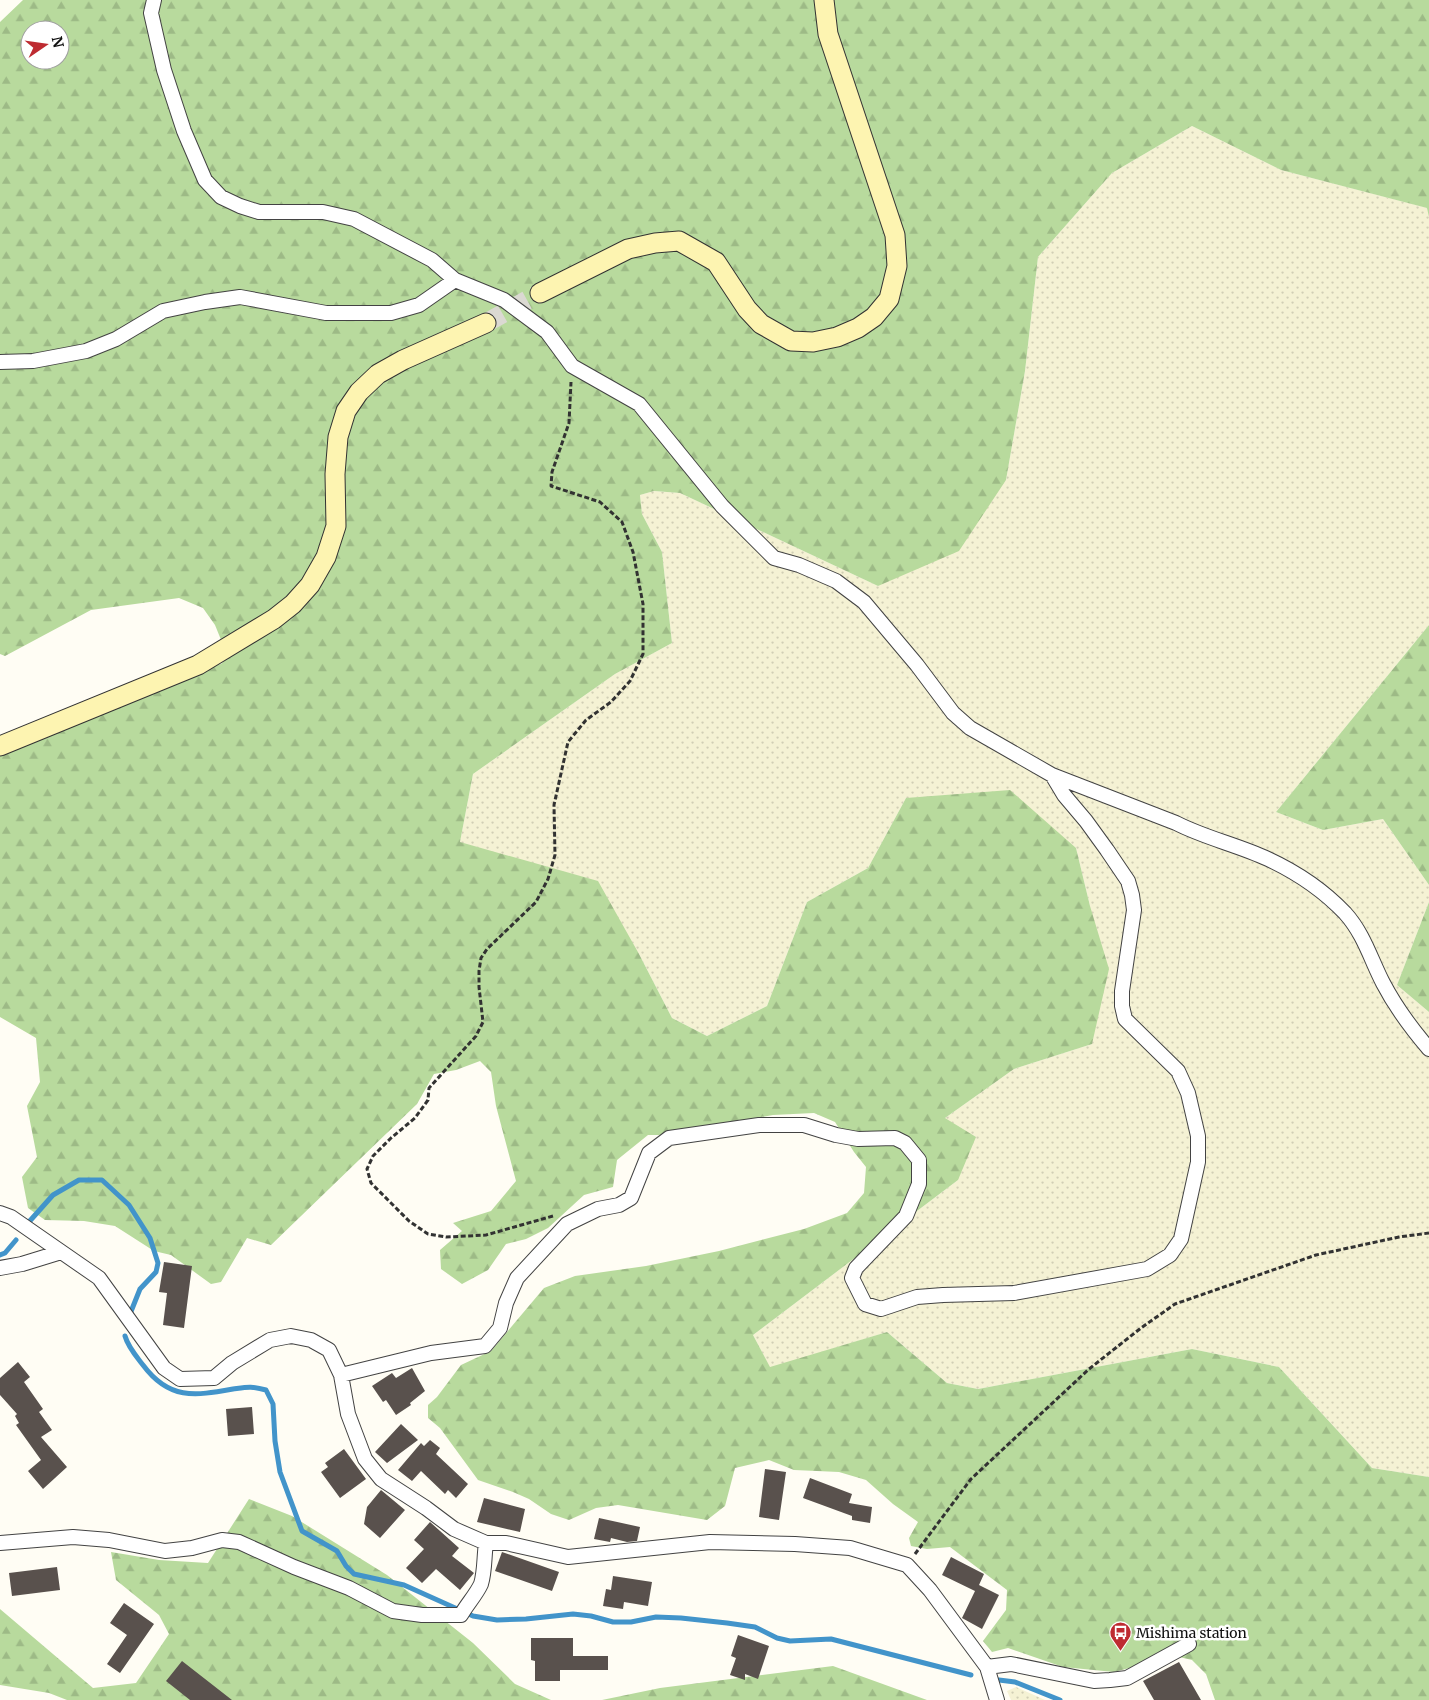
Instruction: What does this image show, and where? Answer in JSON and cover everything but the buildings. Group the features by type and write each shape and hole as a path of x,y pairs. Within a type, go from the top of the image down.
{"street":[{"path":"154,0 151,13 164,70 184,131 205,180 221,197 259,212 323,212 354,219 432,260 455,280 504,300 547,332 572,366 638,404 722,506 774,558 799,565 836,581 864,602 917,665 953,713 970,728 1052,775 1268,859 1314,886 1346,914 1368,947 1382,981 1397,1009 1429,1048"},
{"path":"540,293 628,249 655,243 679,241 716,262 747,309 761,324 791,341 813,342 837,337 858,328 874,317 889,299 897,266 895,235 828,34 824,0"},
{"path":"0,362 33,361 86,351 116,339 163,312 205,302 240,297 326,313 391,313 419,305 455,280"},
{"path":"0,746 198,664 274,619 293,604 310,585 326,557 336,526 335,474 338,437 346,411 359,392 378,374 403,360 486,323"},
{"path":"341,1375 431,1353 485,1346 500,1328 506,1304 517,1278 567,1224 598,1209 619,1205 631,1198 649,1154 669,1138 759,1125 804,1125 836,1135 858,1139 895,1138 905,1143 918,1160 919,1184 906,1216 856,1268 852,1278 865,1304 881,1309 917,1297 1014,1293 1147,1269 1170,1255 1181,1239 1198,1162 1198,1136 1188,1093 1178,1070 1125,1019 1122,999 1134,910 1132,894 1128,881 1108,850 1064,795 1052,775"},
{"path":"0,1213 11,1217 99,1278 164,1368 180,1379 214,1378 270,1340 290,1336 311,1340 329,1350 341,1375 348,1414 365,1459 381,1479 426,1508 454,1529 486,1543 506,1543 568,1557 710,1542 795,1544 850,1548 907,1565 930,1590 987,1667 996,1700"},
{"path":"0,1268 22,1264 61,1252"},
{"path":"0,1543 73,1537 109,1540 165,1551 192,1548 222,1540 239,1542 294,1567 349,1588 393,1611 422,1615 464,1609 477,1592 482,1581 486,1543"},
{"path":"987,1667 1011,1664 1094,1680 1110,1680 1127,1678 1189,1644"}],"path":[{"path":"554,1216 486,1235 446,1237 428,1234 409,1221 371,1183 367,1169 373,1156 415,1118 428,1100 429,1088 476,1036 483,1022 479,987 481,958 487,949 536,902 548,879 555,855 554,805 568,742 586,720 611,702 630,681 643,654 643,604 633,552 622,522 600,502 550,486 552,472 569,423 572,366"},
{"path":"907,1565 971,1479 1089,1369 1175,1304 1316,1255 1399,1237 1429,1233"}],"shaded area":[{"path":"1192,126 1281,170 1428,208 1429,625 1276,812 1323,830 1383,819 1429,885 1429,902 1397,985 1429,1012 1429,1477 1372,1468 1279,1367 1192,1349 978,1389 947,1383 887,1332 770,1368 753,1335 958,1180 945,1118 1014,1069 1092,1044 1090,906 1076,848 906,798 868,868 807,902 767,1006 707,1036 672,1018 639,954 460,842 473,774 615,674 672,643 662,552 642,514 640,495 654,491 680,493 878,586 1006,480 1025,371 1038,257 1112,173"},
{"path":"1016,1687 1045,1700 1011,1700 1007,1691"}],"green space":[{"path":"23,0 1429,0 1429,217 1427,208 1281,170 1192,126 1112,173 1038,257 1025,371 1006,480 959,551 878,586 680,493 654,491 640,495 642,514 662,552 672,643 615,674 473,774 460,842 598,881 672,1018 707,1036 767,1006 807,902 868,868 906,798 1010,790 1076,848 1090,906 1109,969 1092,1044 1014,1069 945,1118 976,1137 958,1180 753,1335 770,1367 887,1332 947,1383 978,1389 1192,1349 1279,1367 1372,1468 1429,1477 1429,1700 1215,1700 1206,1674 1192,1660 1158,1652 1137,1666 1114,1672 1063,1667 1008,1648 992,1652 983,1641 1006,1610 1007,1590 950,1547 927,1549 911,1546 909,1538 918,1522 893,1504 866,1480 839,1472 794,1470 769,1460 735,1468 725,1506 707,1520 618,1505 596,1508 569,1520 551,1514 529,1499 478,1480 440,1428 428,1418 428,1405 437,1397 461,1365 491,1351 544,1288 575,1276 646,1266 719,1251 804,1229 847,1213 864,1193 866,1167 835,1122 814,1113 773,1115 659,1135 648,1135 617,1160 613,1187 584,1195 548,1228 526,1239 506,1244 488,1270 462,1284 441,1269 440,1250 462,1231 453,1223 491,1211 516,1181 496,1106 491,1072 480,1061 456,1070 434,1074 417,1104 271,1245 247,1238 221,1282 211,1284 171,1255 154,1251 115,1226 84,1221 45,1220 28,1208 22,1177 37,1157 27,1106 40,1082 36,1038 0,1017 0,754 151,676 221,664 228,657 215,625 203,608 179,598 91,610 5,656 0,654 0,22"},
{"path":"1429,625 1429,885 1383,819 1323,830 1276,812"},
{"path":"1429,902 1429,1012 1397,985"},
{"path":"249,1499 292,1516 387,1575 473,1643 515,1684 551,1700 67,1700 49,1693 0,1685 0,1609 93,1688 136,1683 169,1634 159,1615 116,1580 111,1552 159,1560 208,1563"},
{"path":"833,1666 927,1700 602,1700 660,1688"}],"waterway":[{"path":"28,1223 53,1195 79,1180 102,1180 129,1205 150,1238 158,1263 156,1272 140,1289 130,1314"},
{"path":"0,1255 5,1253 16,1240"},
{"path":"125,1336 132,1351 143,1365 153,1376 173,1390 194,1394 246,1387 266,1390 273,1404 275,1441 280,1472 302,1531 337,1551 346,1566 354,1574 404,1585 473,1616 497,1620 573,1614 591,1616 613,1622 631,1622 656,1617 727,1623 755,1627 777,1638 790,1641 831,1639 971,1675"},
{"path":"999,1680 1015,1682 1060,1700"}],"tunnel":[{"path":"486,323 540,293"}],"place":[{"name":"Mishima station","path":"1120,1652"}]}
